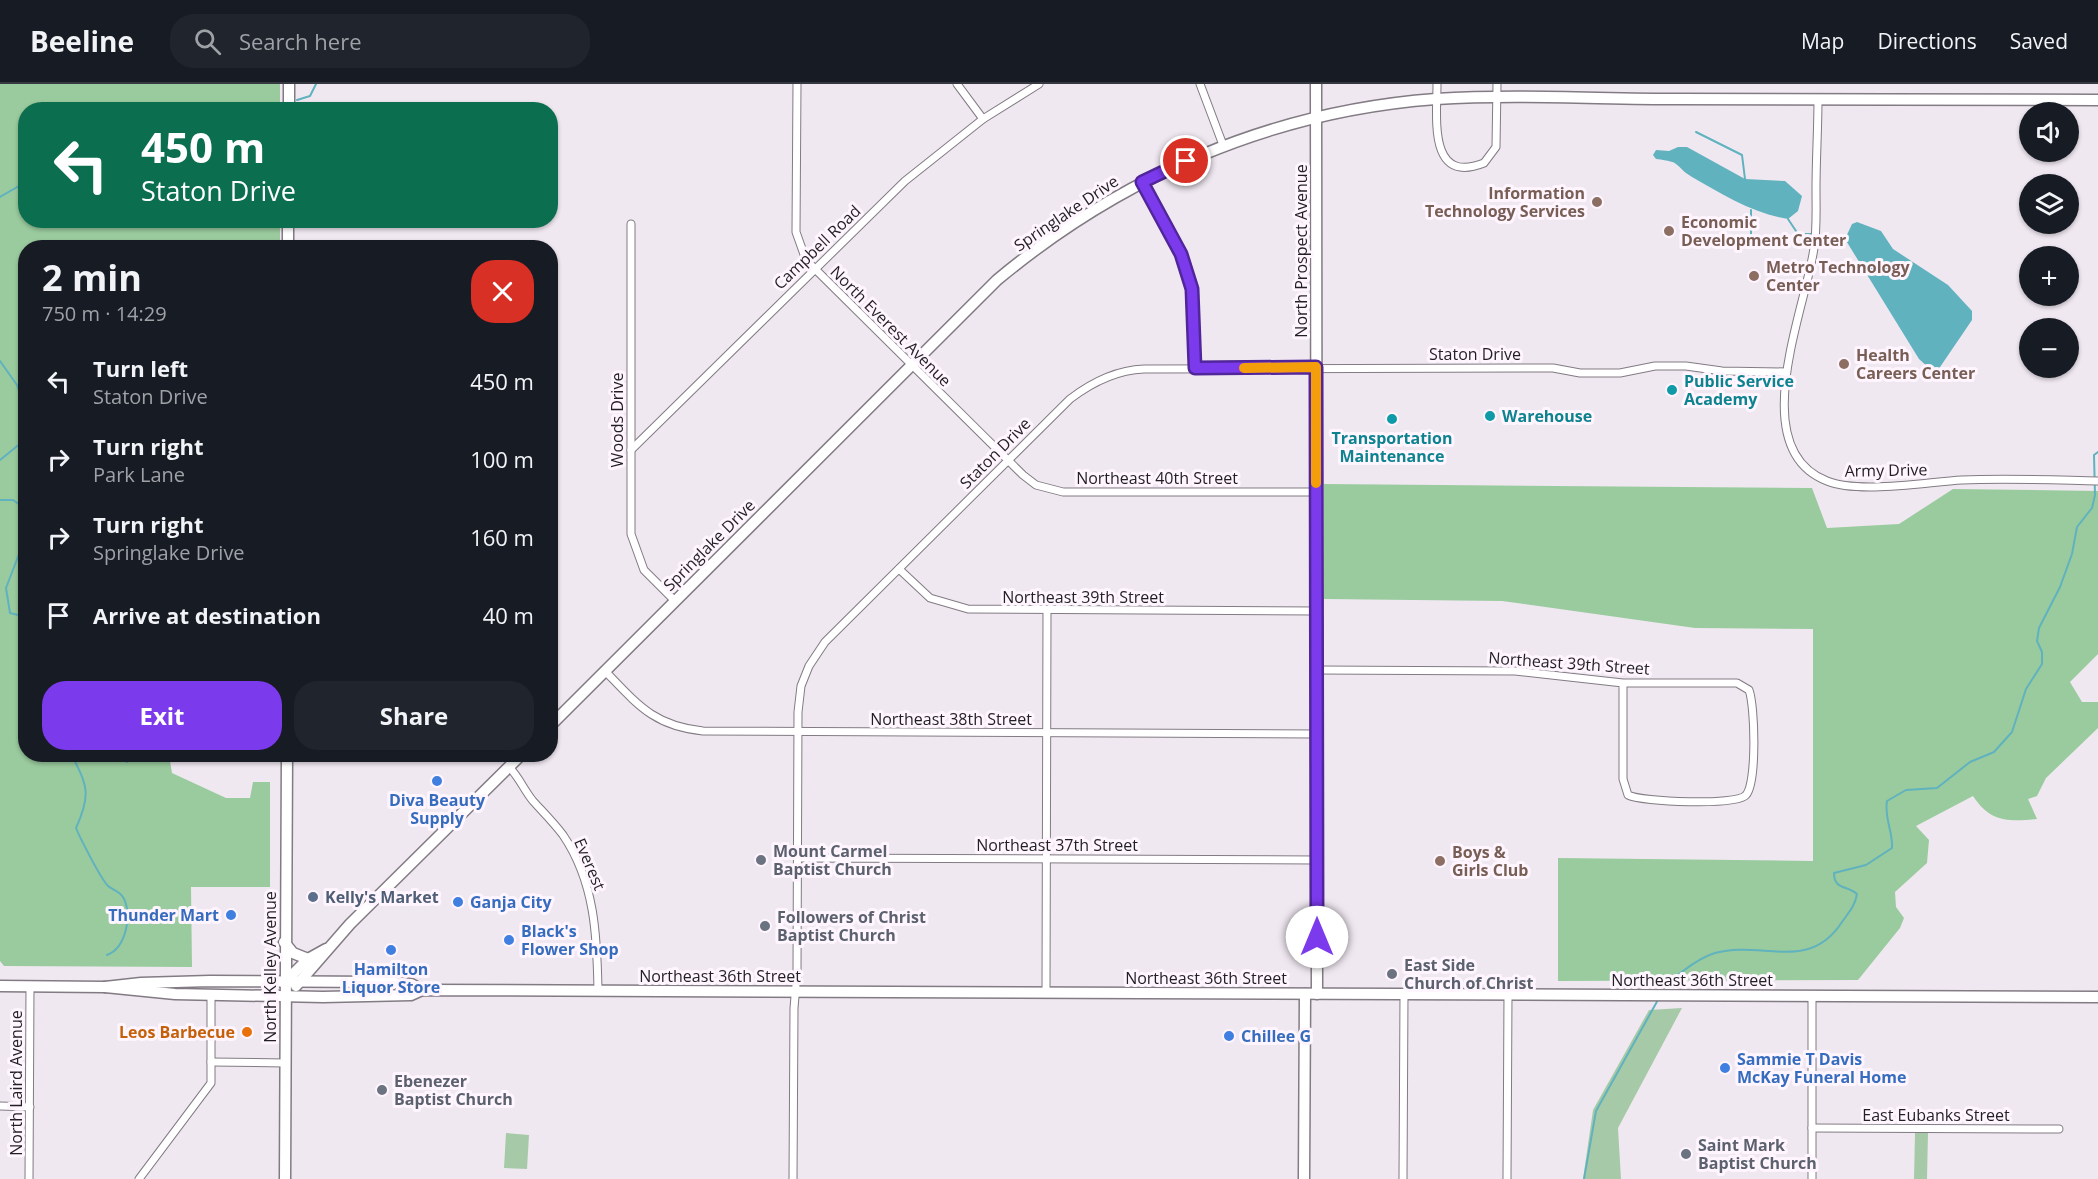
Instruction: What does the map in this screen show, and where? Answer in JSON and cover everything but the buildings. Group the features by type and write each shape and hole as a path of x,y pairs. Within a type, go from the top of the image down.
{"street":[{"path":"289,84 289,102"},
{"name":"North Everest Avenue","path":"797,84 796,232 800,250 815,268 1007,460"},
{"path":"957,84 983,119"},
{"name":"Campbell Road","path":"631,450 905,181 983,119 1039,84"},
{"path":"1200,84 1223,145"},
{"name":"North Prospect Avenue","path":"1316,84 1317,994"},
{"path":"1437,84 1437,140 1441,152 1455,166 1464,168 1484,163 1492,156 1497,135 1497,84"},
{"name":"Springlake Drive","path":"558,718 977,299 1018,262 1107,201 1142,182 1223,145 1316,117 1437,99 2098,100"},
{"name":"Army Drive","path":"1818,99 1815,241 1809,281 1786,372 1783,409 1791,443 1805,467 1827,482 1888,485 1965,480 2098,481"},
{"path":"1142,182 1181,254 1192,289 1195,368"},
{"name":"Woods Drive","path":"631,224 630,519 633,545 644,570 675,601"},
{"name":"Staton Drive","path":"793,1179 798,732 801,686 815,656 1070,399 1094,383 1134,369 1553,368 1580,373 1620,373 1655,366 1686,366 1722,371 1786,372"},
{"name":"Northeast 40th Street","path":"1007,460 1036,485 1063,492 1316,492"},
{"name":"Northeast 39th Street","path":"899,569 930,598 948,606 968,609 1317,611"},
{"path":"1047,610 1047,992"},
{"name":"Northeast 39th Street","path":"1317,670 1515,671 1623,683 1731,683 1747,688 1753,706 1752,776 1746,795 1736,800 1714,801 1643,800 1628,795 1623,779 1623,683"},
{"name":"Northeast 38th Street","path":"605,671 641,709 658,721 679,729 703,732 1317,734"},
{"name":"North Kelley Avenue","path":"285,1179 284,942 287,762"},
{"path":"284,983 308,959 326,949 514,762"},
{"name":"Everest","path":"509,767 518,775 531,799 557,827 578,861 590,894 596,920 598,990"},
{"name":"Northeast 37th Street","path":"797,858 1317,860"},
{"path":"284,942 293,953 308,959"},
{"path":"285,997 318,964 326,949"},
{"path":"139,1179 211,1083 210,981"},
{"name":"Northeast 36th Street","path":"0,986 105,987 141,983 210,981 380,982 411,984 422,990"},
{"name":"North Laird Avenue","path":"29,1179 30,986"},
{"name":"Northeast 36th Street","path":"105,987 141,993 285,997 411,995 422,990 2098,997"},
{"path":"1304,1179 1305,994"},
{"path":"1403,1179 1404,994"},
{"path":"1507,1179 1508,994"},
{"path":"1812,996 1812,1179"},
{"path":"211,1062 285,1063"},
{"path":"0,1106 30,1107"},
{"name":"East Eubanks Street","path":"1812,1128 2059,1129"}],"green space":[{"path":"0,84 280,84 280,102 18,102 18,228 280,228 280,240 18,240 18,762 170,762 172,773 226,798 250,798 253,782 270,782 270,887 191,887 192,967 4,966 0,961"},
{"path":"1324,484 1812,488 1827,528 1899,524 1953,489 2098,491 2098,654 2070,682 2082,702 2098,702 2098,728 2046,778 2037,796 2028,799 2037,819 2000,818 1986,811 1973,796 1916,826 1929,840 1927,863 1895,892 1896,907 1904,918 1900,928 1858,980 1558,981 1558,858 1813,861 1813,629 1695,628 1502,601 1324,599"},
{"path":"1682,1008 1618,1128 1621,1179 1583,1179 1593,1110 1649,1010"},
{"path":"506,1133 529,1135 527,1169 504,1168"},
{"path":"1915,1133 1928,1133 1927,1179 1914,1179"}],"water":[{"path":"1678,147 1687,147 1745,179 1785,181 1802,196 1798,211 1788,219 1763,213 1692,177 1674,163 1656,159 1653,155 1656,150 1669,151"},
{"path":"1857,222 1881,231 1893,249 1948,285 1972,311 1972,320 1938,370 1929,368 1919,359 1845,239 1852,224"}],"waterway":[{"path":"297,100 310,96 316,84"},
{"path":"1696,132 1742,155 1745,179"},
{"path":"0,197 18,187"},
{"path":"1751,210 1751,244"},
{"path":"1788,219 1798,234 1813,234"},
{"path":"0,361 18,388"},
{"path":"0,460 18,445"},
{"path":"1663,991 1686,969 1702,958 1715,953 1733,950 1800,951 1815,947 1829,937 1851,909 1857,894 1839,885 1834,873 1866,865 1892,848 1887,801 1906,790 1937,788 1970,762 1994,752 2012,732 2026,689 2042,664 2042,652 2037,641 2039,628 2060,587 2072,554 2077,527 2092,508 2095,495 2094,455 2098,452"},
{"path":"0,500 13,500 18,503"},
{"path":"18,557 6,588 10,613 18,615"},
{"path":"75,762 86,791 84,807 76,828 105,882 123,897 126,904 126,930 119,945 107,955"},
{"path":"1584,1179 1596,1111 1659,998"}],"slow traffic":[{"path":"1244,368 1316,367 1316,483"}],"place":[{"name":"Information Technology Services","path":"1597,202"},
{"name":"Economic Development Center","path":"1669,231"},
{"name":"Metro Technology Center","path":"1754,276"},
{"name":"Health Careers Center","path":"1844,364"},
{"name":"Public Service Academy","path":"1672,390"},
{"name":"Warehouse","path":"1490,416"},
{"name":"Transportation Maintenance","path":"1392,419"},
{"name":"Diva Beauty Supply","path":"437,781"},
{"name":"Mount Carmel Baptist Church","path":"761,860"},
{"name":"Boys & Girls Club","path":"1440,861"},
{"name":"Kelly's Market","path":"313,897"},
{"name":"Ganja City","path":"458,902"},
{"name":"Thunder Mart","path":"231,915"},
{"name":"Followers of Christ Baptist Church","path":"765,926"},
{"name":"Black's Flower Shop","path":"509,940"},
{"name":"Hamilton Liquor Store","path":"391,950"},
{"name":"East Side Church of Christ","path":"1392,974"},
{"name":"Leos Barbecue","path":"247,1032"},
{"name":"Chillee G","path":"1229,1036"},
{"name":"Sammie T Davis McKay Funeral Home","path":"1725,1068"},
{"name":"Ebenezer Baptist Church","path":"382,1090"},
{"name":"Saint Mark Baptist Church","path":"1686,1154"}],"route":[{"path":"1186,161 1142,182 1181,254 1192,289 1195,316 1195,368 1316,367 1317,937"}]}
